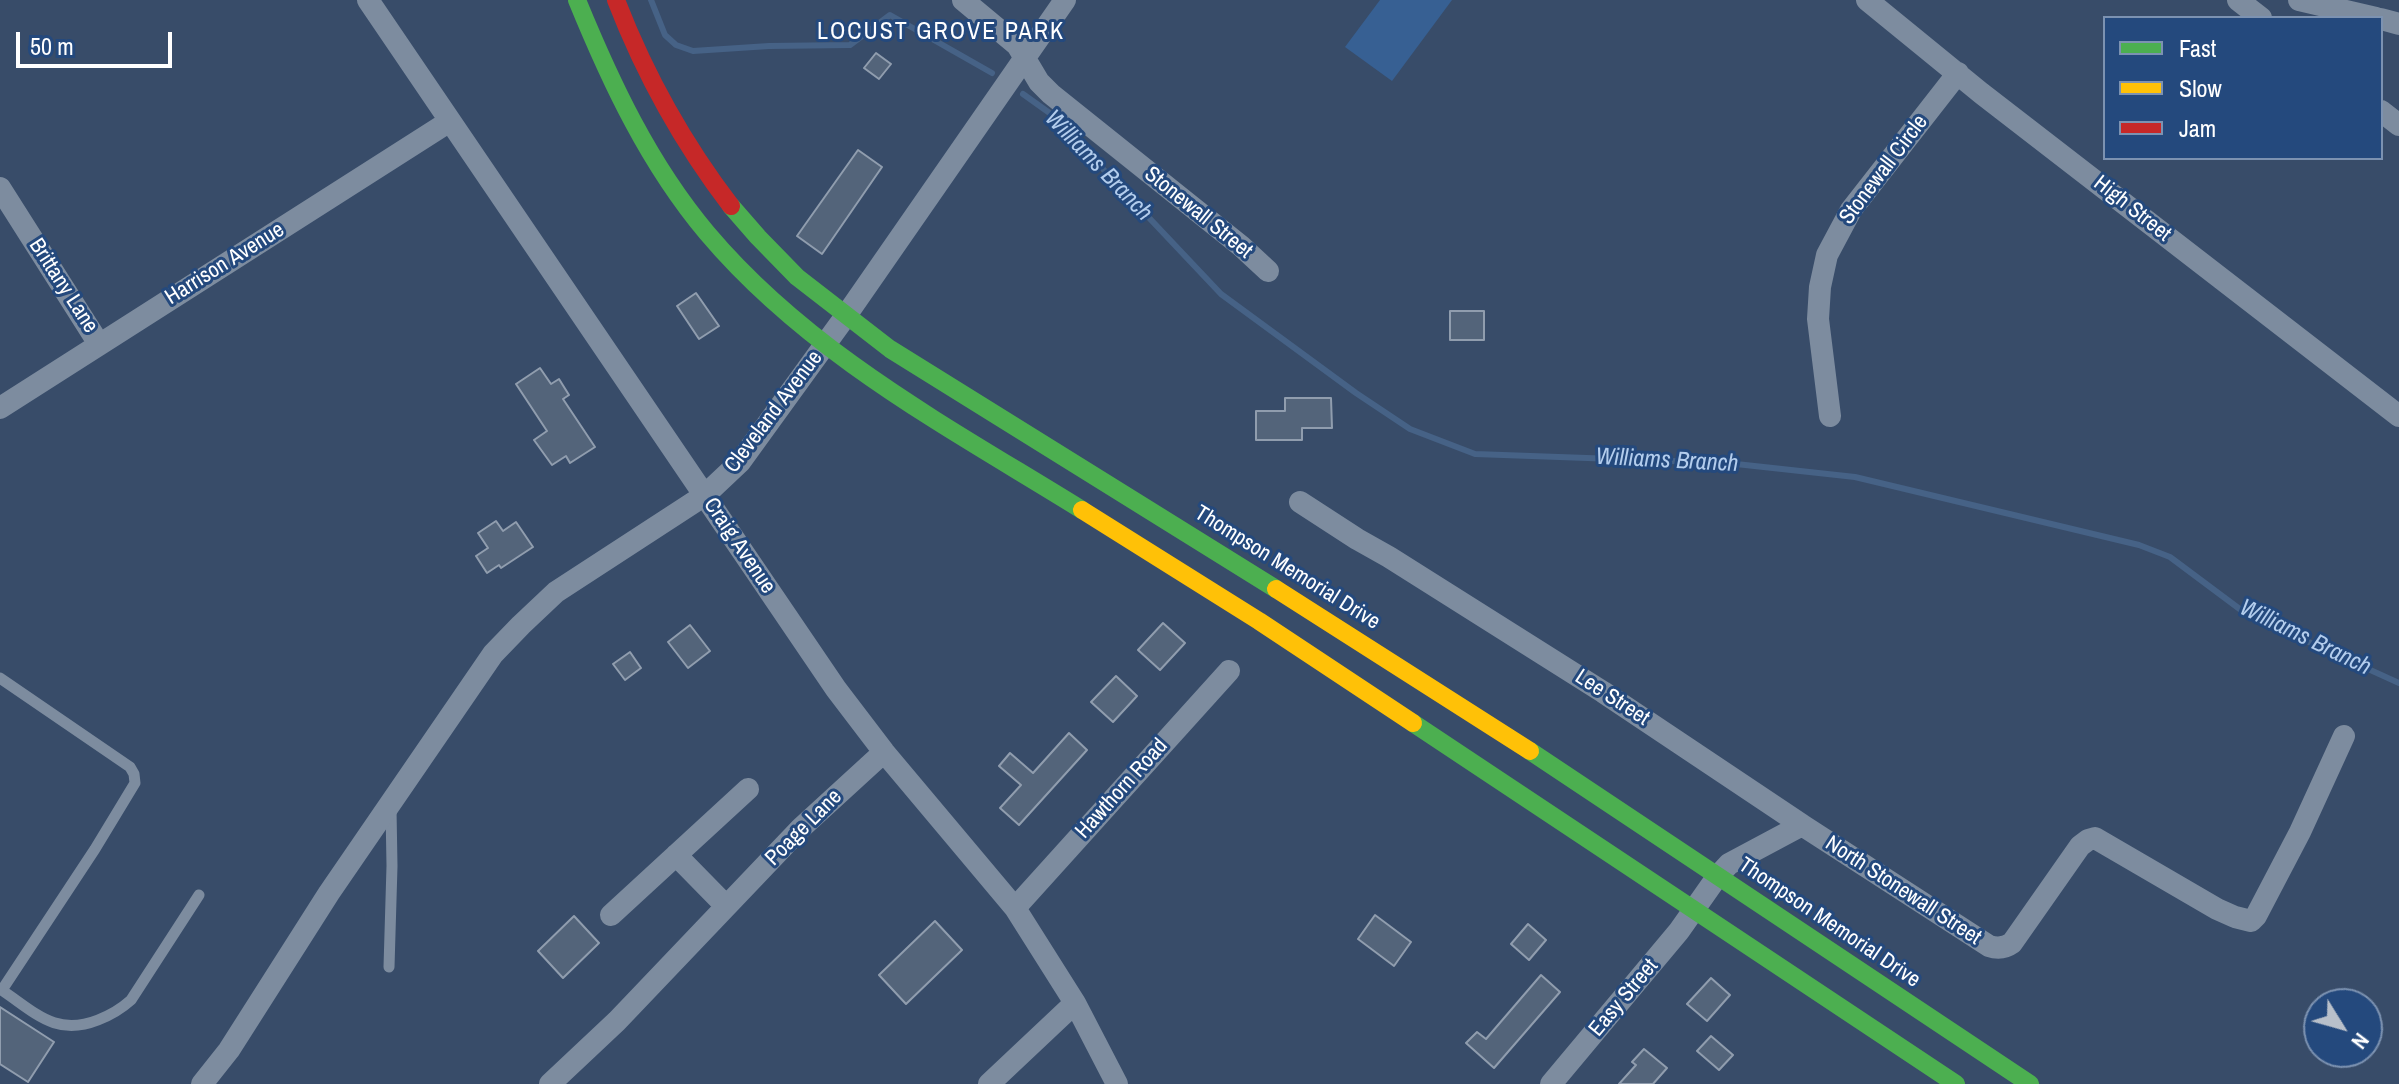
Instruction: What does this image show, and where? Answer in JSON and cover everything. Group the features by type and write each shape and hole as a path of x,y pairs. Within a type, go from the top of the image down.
{"main road":[{"path":"577,0 595,48 625,111 696,219 779,308 824,346 910,404 1268,627 1956,1084"},
{"name":"Thompson Memorial Drive","path":"616,0 648,77 710,178 746,224 786,266 845,317 890,349 1510,738 2030,1084"}],"street":[{"name":"Craig Avenue","path":"368,0 836,689 884,752 1015,908 1075,1003 1117,1084"},
{"name":"Stonewall Street","path":"963,0 1017,45 1039,82 1051,94 1268,271"},
{"name":"Cleveland Avenue","path":"202,1084 229,1050 391,801 493,654 556,592 705,495 740,462 845,317 1065,0"},
{"name":"High Street","path":"1867,0 2399,416"},
{"path":"2238,0 2258,16"},
{"path":"2299,0 2366,16"},
{"name":"Stonewall Circle","path":"1830,416 1818,319 1820,287 1827,255 1851,210 1958,73"},
{"path":"2383,113 2399,125"},
{"name":"Harrison Avenue","path":"0,408 450,121"},
{"name":"Brittany Lane","path":"0,188 99,344"},
{"name":"Lee Street","path":"1300,502 1603,692 1802,825"},
{"name":"Hawthorn Road","path":"1015,908 1229,671"},
{"name":"North Stonewall Street","path":"1802,825 1996,949 2012,943 2080,846 2095,838 2217,909 2251,921 2300,832 2344,736"},
{"name":"Poage Lane","path":"550,1084 617,1021 801,828 884,752"},
{"path":"611,915 748,789"},
{"path":"1694,910 1729,864 1802,825"},
{"path":"676,855 726,906"},
{"name":"Easy Street","path":"1551,1084 1694,910"},
{"path":"989,1084 1075,1003"}],"lane":[{"path":"0,678 130,767 135,783 1,990 53,1023 68,1027 83,1026 107,1016 131,1000 199,895"},
{"path":"389,967 391,801"}],"shaded area":[{"path":"1380,0 1452,0 1392,81 1345,47"}],"building":[{"path":"876,53 891,64 879,79 864,68"},
{"path":"858,150 882,167 822,254 797,236"},
{"path":"696,293 719,326 699,339 677,306"},
{"path":"1450,311 1484,311 1484,340 1450,340"},
{"path":"540,368 551,384 559,379 569,395 563,399 595,447 570,463 566,456 552,465 534,440 547,431 516,384"},
{"path":"1285,398 1331,398 1332,428 1302,428 1302,440 1256,440 1256,411 1285,411"},
{"path":"496,521 503,531 516,522 533,547 501,568 499,565 487,573 476,556 488,548 478,533"},
{"path":"1163,623 1185,643 1160,670 1138,650"},
{"path":"690,625 710,651 688,668 668,642"},
{"path":"630,652 641,668 625,680 613,664"},
{"path":"1116,676 1137,696 1113,722 1091,702"},
{"path":"1069,733 1087,750 1019,825 1000,808 1021,785 999,766 1010,753 1033,773"},
{"path":"1375,915 1411,942 1394,966 1358,939"},
{"path":"574,916 599,943 563,978 538,951"},
{"path":"935,921 962,950 906,1004 879,975"},
{"path":"1528,924 1546,940 1529,960 1511,944"},
{"path":"1541,975 1560,992 1494,1068 1466,1043 1477,1032 1486,1039"},
{"path":"1711,978 1730,995 1707,1021 1687,1004"},
{"path":"0,1007 54,1042 28,1082 0,1064"},
{"path":"1711,1036 1733,1055 1719,1070 1697,1051"},
{"path":"1644,1049 1667,1068 1653,1084 1619,1084 1636,1065 1632,1062"}],"waterway":[{"name":"Williams Branch","path":"651,0 665,35 676,45 693,51 850,45 890,15 992,73"},
{"name":"Williams Branch","path":"1023,94 1051,114 1221,294 1410,429 1475,454 1727,463 1855,477 2139,545 2170,557 2245,613 2399,683"}],"traffic: fast":[{"path":"577,0 618,92 649,151 686,207 747,276 790,316 883,386 1082,510"},
{"path":"731,206 797,277 890,349 1276,589"},
{"path":"1413,723 1956,1084"},
{"path":"1530,751 2030,1084"}],"traffic: slow":[{"path":"1082,510 1259,621 1413,723"},
{"path":"1276,589 1530,751"}],"traffic: jam":[{"path":"616,0 639,55 666,107 731,206"}],"district":[{"name":"LOCUST GROVE PARK","path":"941,33"}]}
